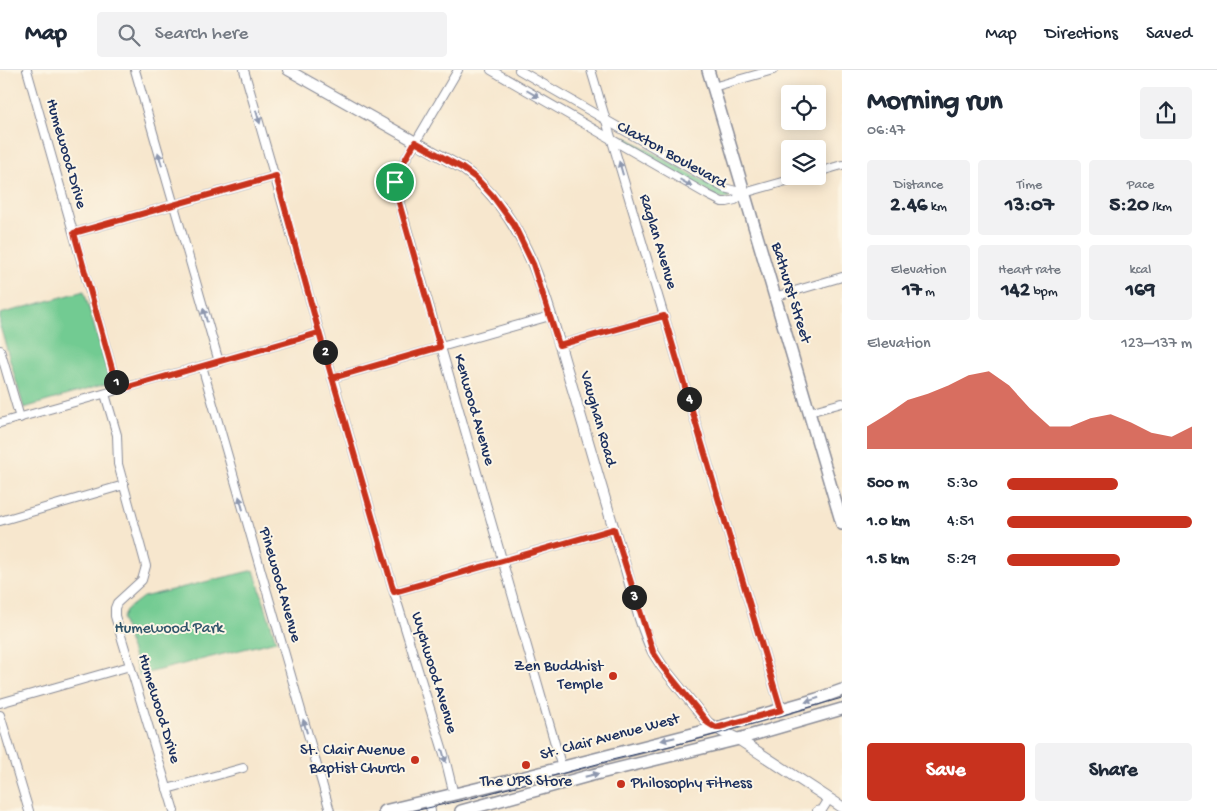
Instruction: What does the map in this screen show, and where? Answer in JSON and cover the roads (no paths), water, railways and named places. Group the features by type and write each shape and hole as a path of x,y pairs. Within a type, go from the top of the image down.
{"main road":[{"name":"Bathurst Street","path":"708,70 842,524"},
{"name":"St. Clair Avenue West","path":"384,811 430,806 454,795 716,728 781,710 842,690"},
{"name":"St. Clair Avenue West","path":"461,811 554,785 738,739 842,709"}],"street":[{"name":"Humewood Drive","path":"27,70 118,390"},
{"path":"135,70 218,362"},
{"name":"Wychwood Avenue","path":"244,70 394,592 444,754 454,795"},
{"name":"Vaughan Road","path":"288,70 462,168 476,178 492,195 514,225 525,246 550,316 653,652 708,723 738,739 842,808"},
{"name":"Kenwood Avenue","path":"458,70 396,175 395,186 562,768"},
{"name":"Claxton Boulevard","path":"491,70 722,202 735,200 744,194"},
{"name":"Claxton Boulevard","path":"519,70 724,188 744,194"},
{"name":"Raglan Avenue","path":"592,70 781,710"},
{"path":"713,87 773,70"},
{"path":"826,170 842,165"},
{"path":"74,233 276,176"},
{"path":"744,194 781,183"},
{"path":"774,297 842,277"},
{"path":"332,378 550,316"},
{"path":"559,345 664,316"},
{"path":"0,423 319,333"},
{"path":"0,350 20,418"},
{"name":"Pinewood Avenue","path":"202,366 330,811"},
{"name":"Humewood Drive","path":"105,394 117,435 118,461 146,566 142,580 117,603 114,612 174,811"},
{"path":"809,412 842,404"},
{"path":"0,521 124,485"},
{"path":"394,592 614,529"},
{"path":"0,703 130,666"},
{"path":"0,715 29,811"},
{"path":"167,788 244,768"},
{"path":"817,811 822,810 829,799"}],"tram line":[{"path":"414,811 468,799 612,760 703,738 842,698"}],"place":[{"name":"Zen Buddhist Temple","path":"613,676"},
{"name":"St. Clair Avenue Baptist Church","path":"415,760"},
{"name":"The UPS Store","path":"526,765"},
{"name":"Philosophy Fitness","path":"621,784"}],"park label":[{"name":"Humewood Park","path":"169,629"}]}
